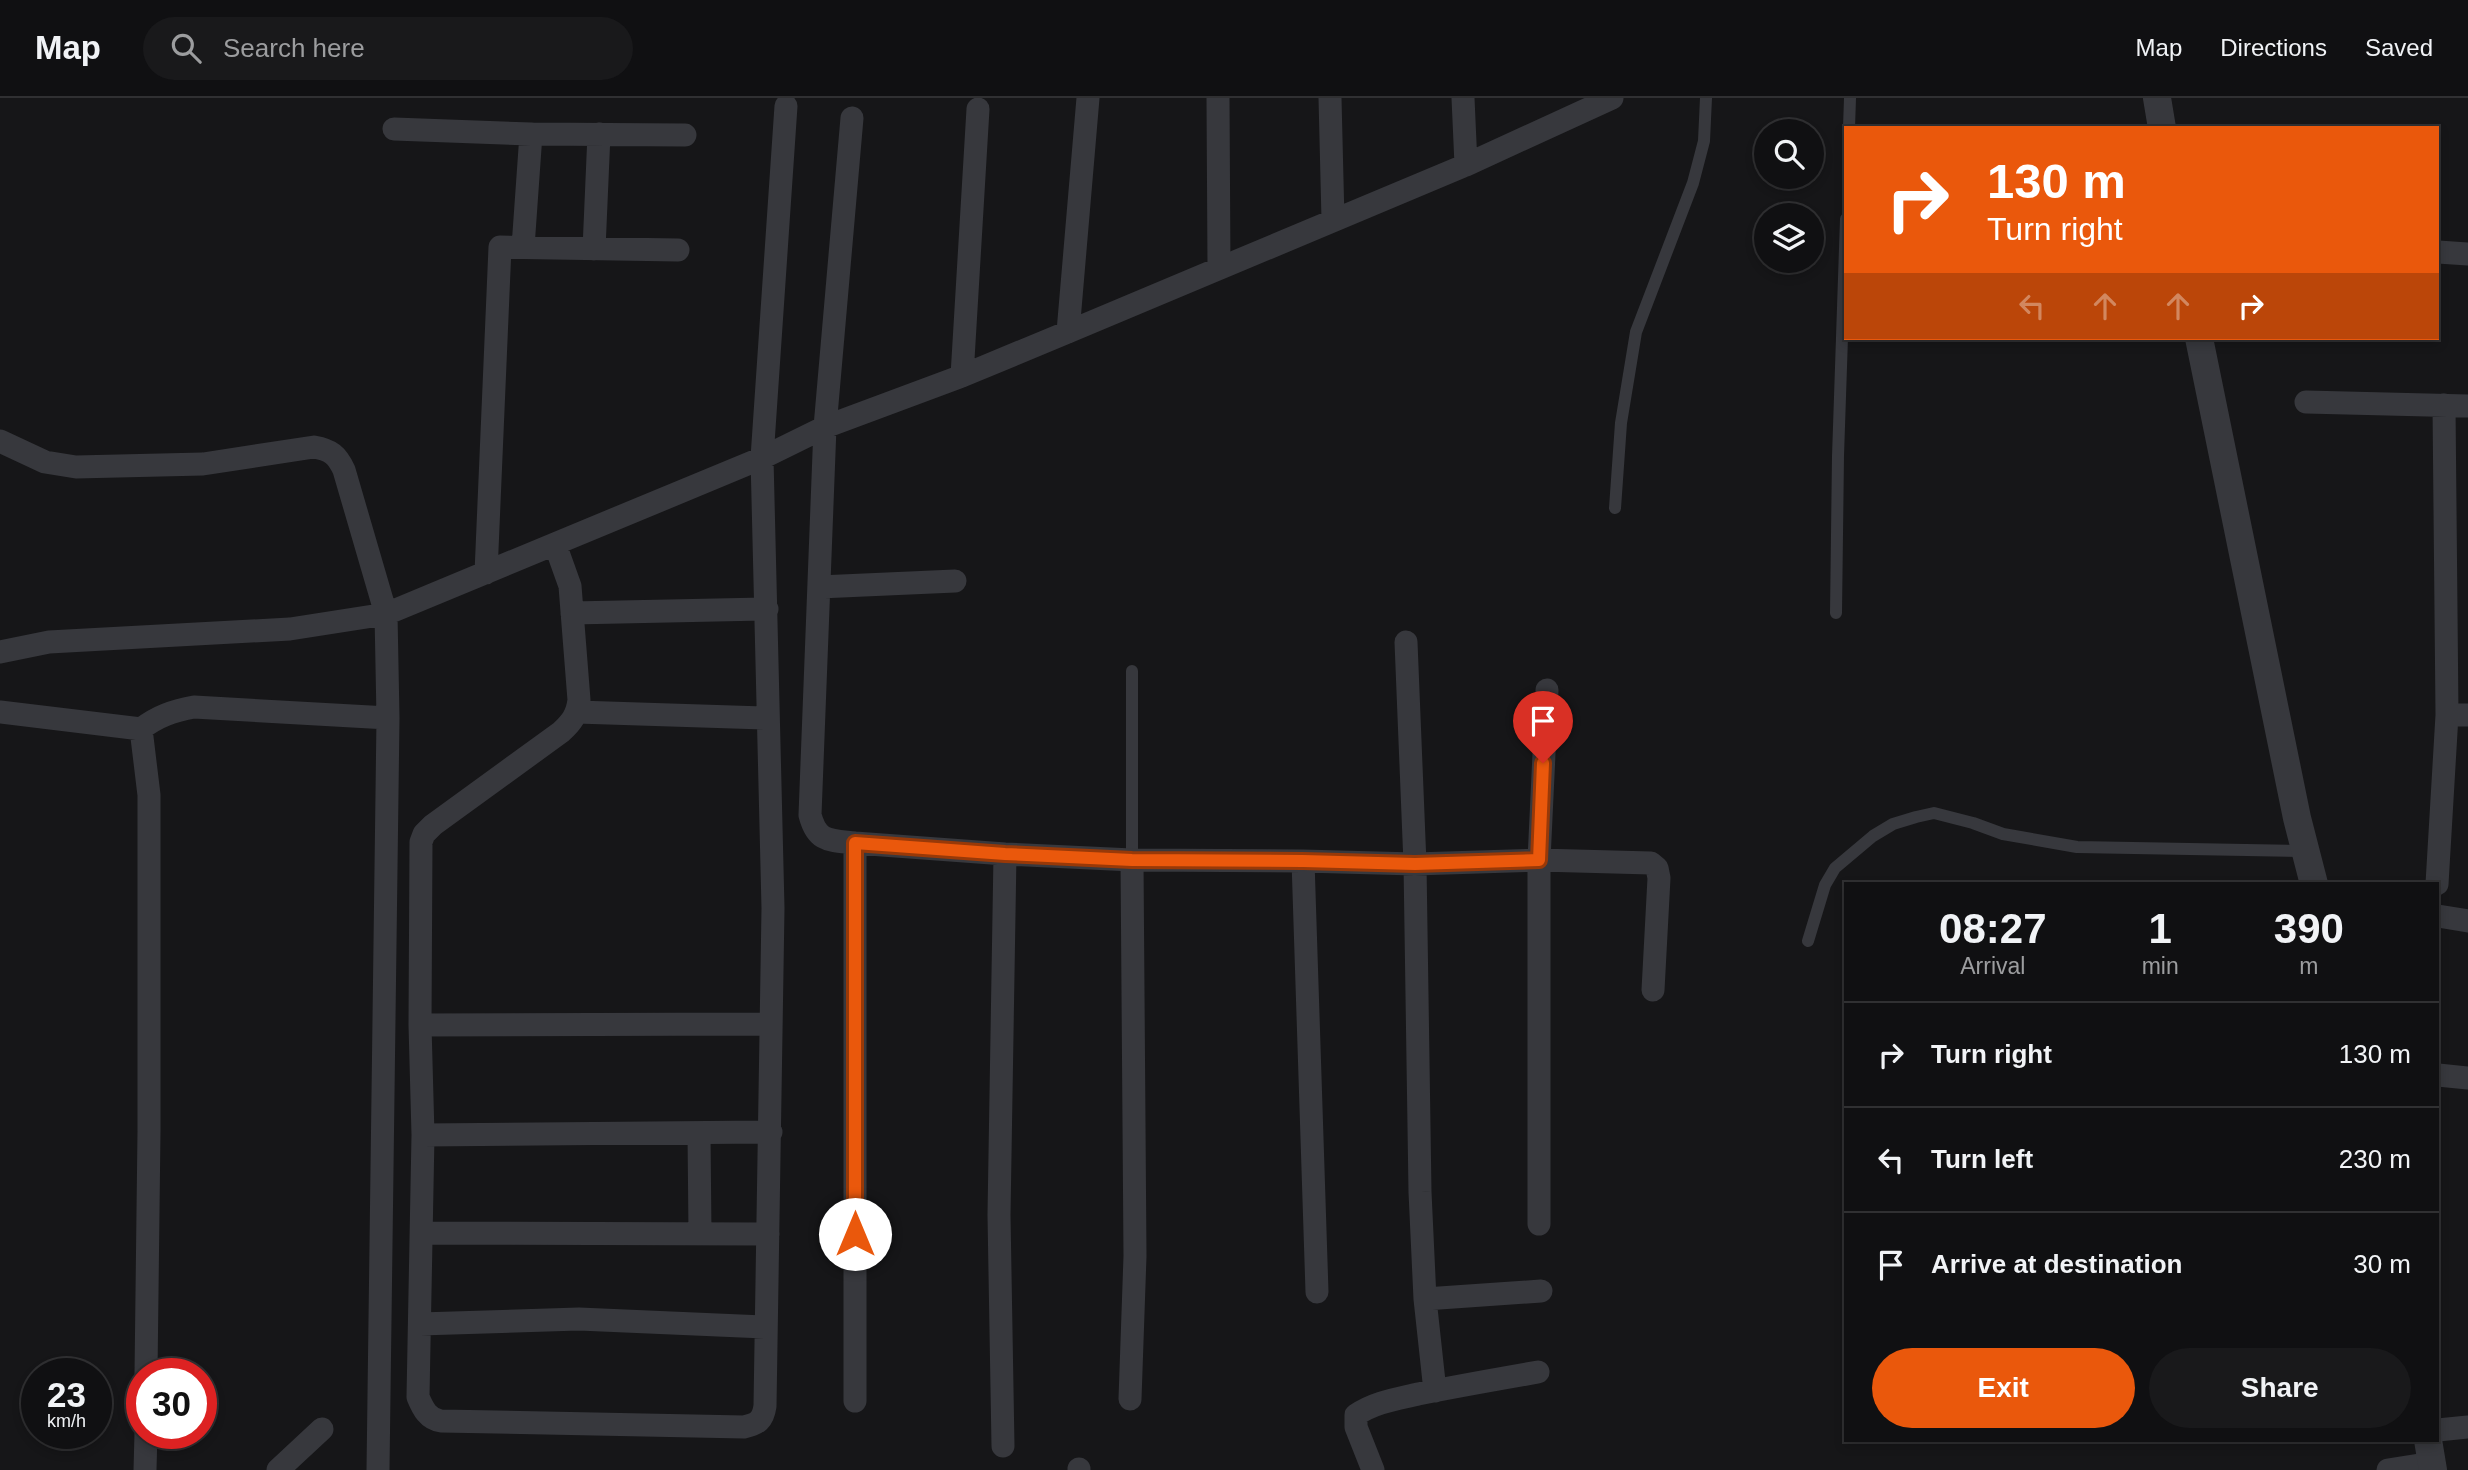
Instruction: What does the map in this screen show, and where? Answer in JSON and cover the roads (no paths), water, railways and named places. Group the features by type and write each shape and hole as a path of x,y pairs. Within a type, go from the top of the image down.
{"street":[{"path":"1068,332 1088,98"},
{"path":"1219,98 1219,268"},
{"path":"1330,98 1333,220"},
{"path":"1463,98 1466,164"},
{"path":"0,652 49,642 290,629 386,614 762,458 825,427 962,376 1068,332 1466,164 1612,98"},
{"path":"2157,98 2162,126"},
{"path":"555,544 570,586 579,700 577,712 572,723 424,834 421,842 420,1025 423,1135 418,1396 427,1415 434,1420 744,1427 756,1424 763,1417 765,1406 773,908 762,458 786,106"},
{"path":"962,376 978,110"},
{"path":"852,118 825,427 810,815 814,829 831,841 1132,860 1415,864 1539,860 1651,863 1657,868 1659,878 1653,990"},
{"path":"394,129 531,134 685,135"},
{"path":"523,247 531,134"},
{"path":"594,249 599,134"},
{"path":"486,573 500,247 678,250"},
{"path":"2439,252 2468,254"},
{"path":"2199,340 2313,882"},
{"path":"2306,401 2468,406"},
{"path":"2437,882 2457,715 2457,543 2444,405"},
{"path":"0,441 46,462 76,467 202,464 314,447 327,449 337,456 344,470 386,614 388,718 378,1470"},
{"path":"819,587 956,581"},
{"path":"572,612 767,608"},
{"path":"1406,642 1415,864 1420,1192 1425,1299 1435,1391"},
{"path":"1539,1224 1539,860 1547,690"},
{"path":"0,712 141,729 172,711 194,707 388,718"},
{"path":"577,712 767,718"},
{"path":"141,729 149,795 146,1358"},
{"path":"855,843 855,1401"},
{"path":"1003,1446 999,1214 1005,854"},
{"path":"1130,1399 1135,1256 1132,860"},
{"path":"1303,861 1317,1292"},
{"path":"2439,916 2468,922"},
{"path":"420,1025 771,1024"},
{"path":"2439,1075 2468,1078"},
{"path":"423,1135 771,1132"},
{"path":"699,1133 700,1234"},
{"path":"422,1233 768,1234"},
{"path":"1425,1299 1541,1291"},
{"path":"420,1324 579,1319 766,1327"},
{"path":"1373,1470 1356,1427 1356,1415 1378,1403 1538,1372"},
{"path":"2439,1430 2468,1427"},
{"path":"278,1470 322,1429"},
{"path":"145,1470 146,1449"},
{"path":"2388,1470 2431,1458"}],"lane":[{"path":"1615,508 1621,423 1636,332 1693,183 1704,141 1706,98"},
{"path":"1849,126 1850,98"},
{"path":"1836,613 1844,278"},
{"path":"1132,671 1132,860"},
{"path":"1808,941 1825,885 1835,868 1873,836 1893,824 1916,817 1934,814 1973,822 2003,834 2077,847 2305,850"}]}
